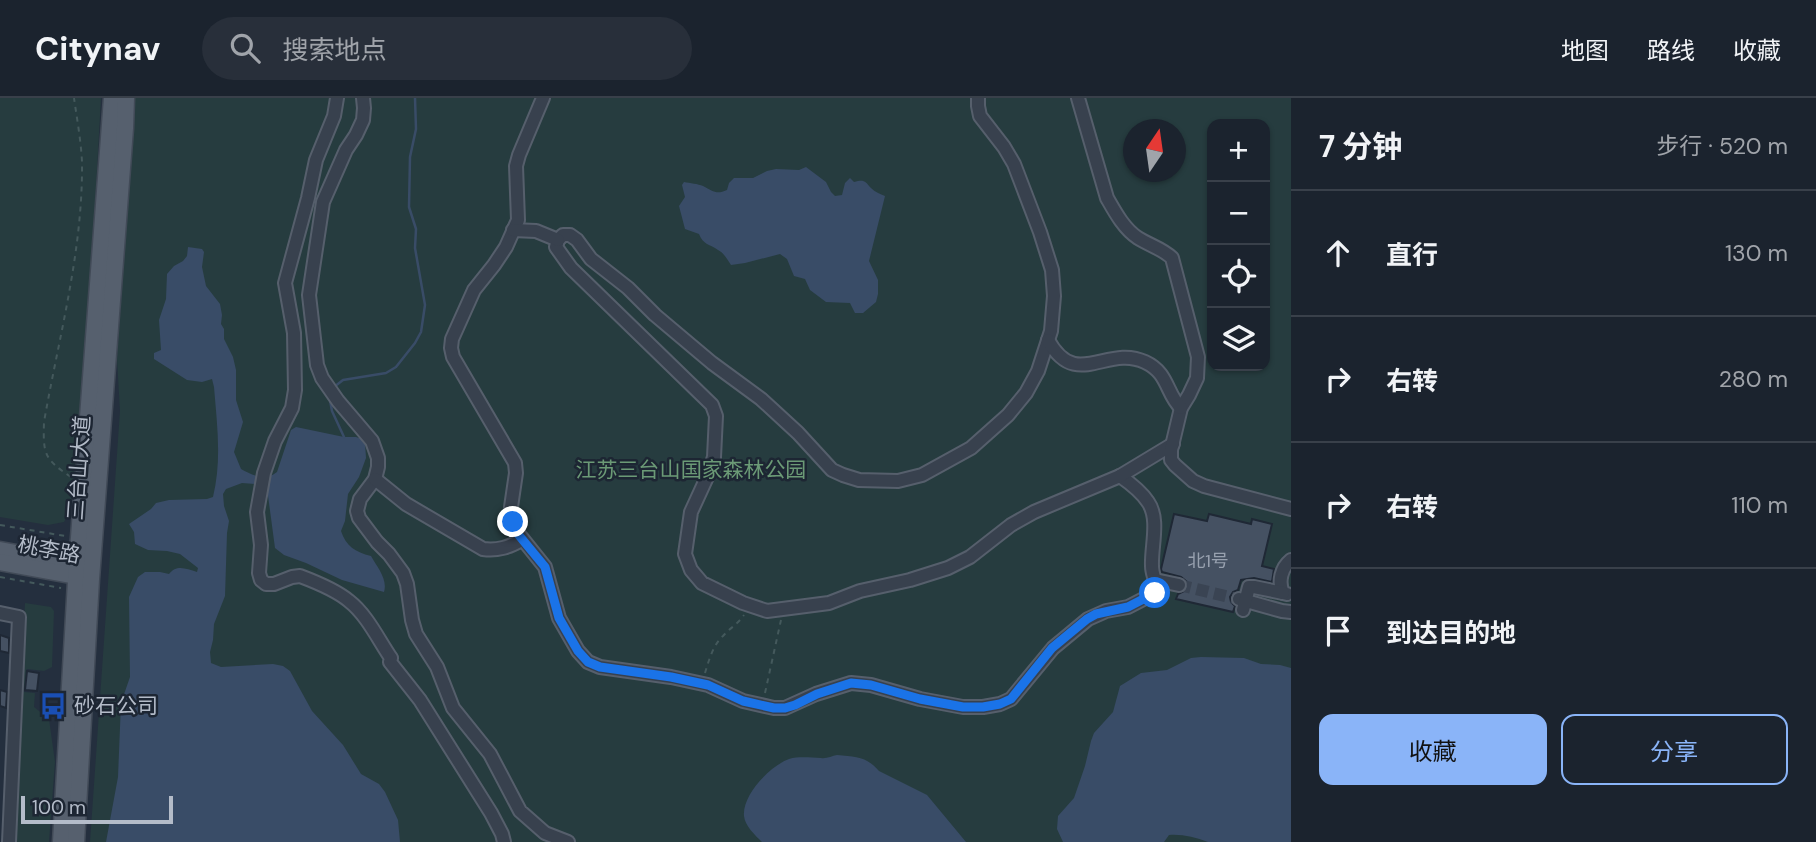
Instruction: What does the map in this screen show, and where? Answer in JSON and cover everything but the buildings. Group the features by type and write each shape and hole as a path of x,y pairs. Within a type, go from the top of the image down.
{"main road":[{"name":"三台山大道","path":"76,842 83,576 79,537 111,98"},
{"name":"三台山大道","path":"61,842 126,98"},
{"name":"桃李路","path":"0,550 83,576"},
{"name":"桃李路","path":"0,562 83,576"}],"lane":[{"path":"337,98 334,116 316,160 309,198 285,283 294,333 295,390 292,408 275,441 261,489 257,512 261,545 259,573 261,580 274,584 300,576 342,596 354,606 391,658 390,662 420,700 491,813 504,842"},
{"path":"363,98 363,120 345,150 323,202 309,295 317,365 322,378 372,441 378,457 375,479 360,499 357,511 359,518 403,573 416,634 437,667 453,708 490,754 520,811 545,832 568,842"},
{"path":"544,98 516,166 517,220 506,247 474,290 452,339 451,348 453,357 515,463 511,507 517,533 545,567 559,618 578,651 588,662 600,667 701,683 743,701 763,706 785,708 851,683 871,685 920,699 963,707 1000,704 1011,699 1052,648 1087,619 1096,614 1128,607 1155,593 1157,586 1152,570 1153,513 1149,502 1120,476"},
{"path":"978,98 980,116 1014,164 1052,270 1054,296 1051,331 1038,371 1026,393 1008,415 971,448 922,475 898,481 859,480 832,470 798,433 761,399 712,363 655,315 628,288 591,259 577,240 570,235 563,235 558,240 556,247 570,268 712,405 716,416 714,457 691,512 685,554 691,570 702,583 715,591 767,611 829,603 860,591 948,568 970,557 1011,525 1034,512 1120,476 1173,444"},
{"path":"1079,98 1107,198 1115,212 1136,236 1172,258 1198,357 1197,378 1181,408 1171,460 1193,481 1204,486 1291,509"},
{"path":"513,230 536,231 558,240"},
{"path":"1048,340 1059,356 1067,362"},
{"path":"1038,371 1051,364 1067,362 1089,365 1123,356 1132,357 1154,367 1181,408"},
{"path":"375,479 406,505 483,549 493,551 507,548 523,540"},
{"path":"1287,594 1280,584 1283,570 1291,560"},
{"path":"1155,580 1179,585"},
{"path":"1287,594 1249,587 1242,603 1291,612"},
{"path":"0,613 19,617 9,842"},
{"path":"0,721 15,724"}],"path":[{"path":"74,98 82,162 79,227 72,279 44,422 43,446 51,462 83,485"},
{"path":"0,525 57,536 79,537"},
{"path":"0,577 83,576"},
{"path":"701,683 716,644 743,618 750,606"},
{"path":"763,706 784,609"}],"green space":[{"path":"0,98 101,98 91,278 71,509 64,522 48,525 0,517"},
{"name":"江苏三台山国家森林公园","path":"135,98 1291,98 1291,842 90,842 120,411 117,359"},
{"path":"25,603 51,607 54,611 52,667 44,671 27,669 24,692 35,693 34,707 49,719 55,762 49,842 13,842"}],"water":[{"path":"806,167 826,182 835,196 842,195 845,183 850,178 854,182 864,181 874,191 885,196 869,261 878,280 878,294 876,302 863,313 855,313 850,303 826,302 810,290 805,279 794,276 787,259 780,254 731,265 722,253 705,242 699,234 685,229 679,206 685,197 682,185 684,182 720,192 727,190 734,178 753,178 776,169 799,170"},
{"path":"188,247 202,249 204,252 202,267 206,286 220,304 224,339 233,357 236,400 243,422 234,452 241,469 263,477 277,472 291,430 296,427 362,439 365,443 366,458 359,477 348,494 341,531 352,548 371,556 381,573 385,587 384,592 342,580 284,555 275,548 267,488 242,483 226,489 223,494 224,506 229,521 225,596 214,624 211,663 221,667 273,664 290,671 312,711 343,745 361,774 379,784 385,792 398,820 400,842 106,842 118,777 121,703 130,677 129,597 138,577 145,572 169,574 182,568 197,572 198,568 180,554 148,550 135,544 134,532 129,524 156,503 213,497 216,483 218,442 212,379 202,382 187,380 154,359 154,353 161,350 159,320 166,299 167,274 187,256"},
{"path":"1191,658 1244,658 1261,664 1291,668 1291,842 1208,842 1188,836 1169,835 1164,842 1063,842 1057,829 1058,816 1074,798 1094,733 1113,712 1120,686 1141,673 1167,670"},
{"path":"837,755 865,760 879,771 927,795 966,842 762,842 748,827 744,816 748,799 759,782 789,759"}],"waterway":[{"path":"334,387 343,380 386,373 396,367 421,332 425,305 415,248 416,229 409,207 410,157 416,129 415,98"},
{"path":"329,395 332,411 344,437"}],"tunnel":[{"path":"1179,585 1238,599"}],"place":[{"name":"砂石公司","path":"53,706"}],"route":[{"path":"513,522 517,533 545,567 559,618 578,651 588,662 600,667 708,685 743,701 774,708 795,705 817,694 851,683 871,685 920,699 963,707 1000,704 1011,699 1052,648 1087,619 1106,611 1128,607 1155,593"}]}
